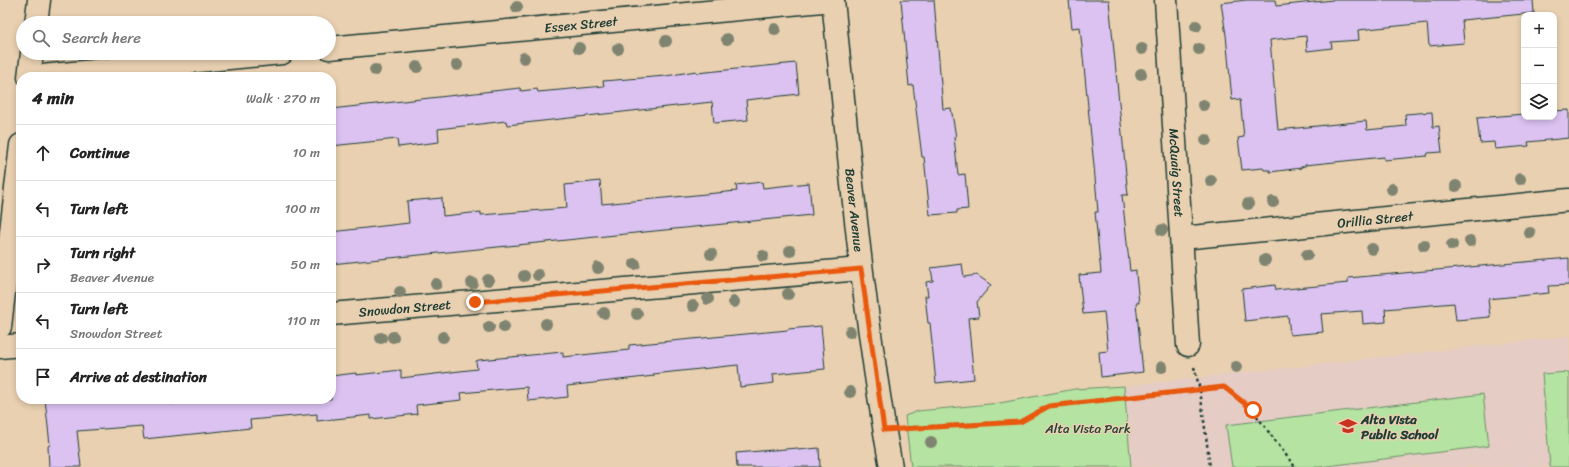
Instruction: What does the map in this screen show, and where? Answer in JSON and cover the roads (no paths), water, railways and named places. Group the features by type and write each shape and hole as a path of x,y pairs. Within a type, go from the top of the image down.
{"street":[{"path":"37,16 39,0"},
{"name":"Essex Street","path":"336,47 833,0"},
{"name":"Beaver Avenue","path":"833,0 861,269 884,430 892,467"},
{"name":"McQuaig Street","path":"1166,0 1188,345"},
{"path":"30,72 31,60"},
{"path":"82,72 208,60"},
{"path":"0,327 16,188"},
{"name":"Orillia Street","path":"1182,238 1569,200"},
{"name":"Snowdon Street","path":"336,314 861,269"},
{"path":"0,347 16,345"}],"place":[{"name":"Alta Vista Public School","path":"1348,426"}],"park label":[{"name":"Alta Vista Park","path":"1088,428"}]}
